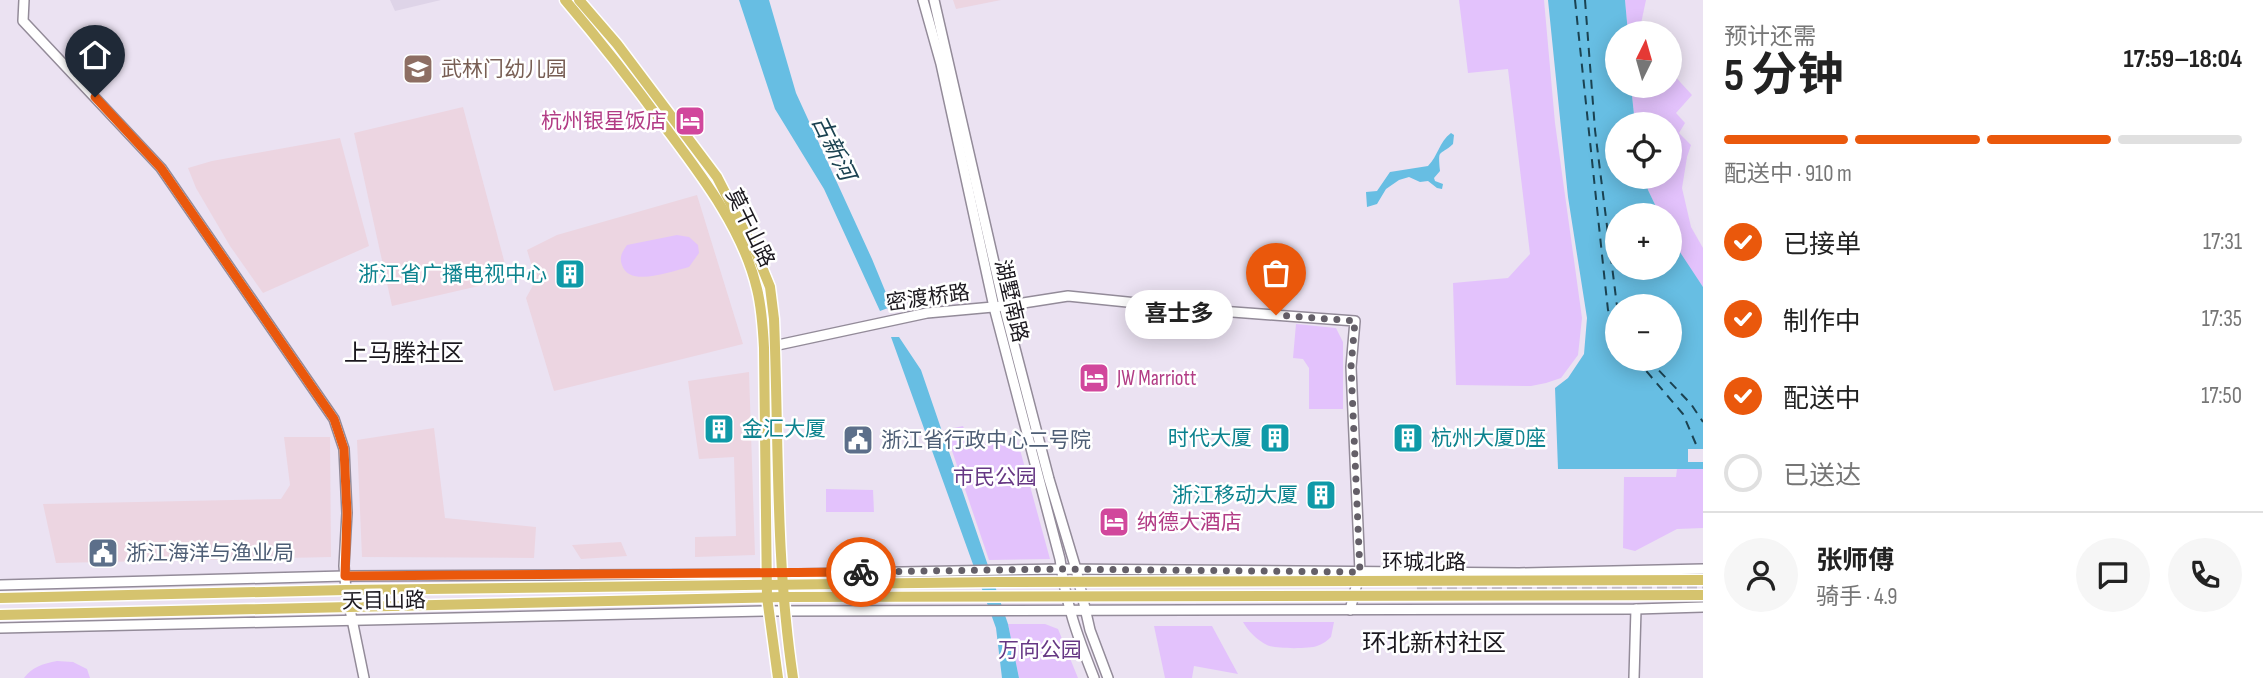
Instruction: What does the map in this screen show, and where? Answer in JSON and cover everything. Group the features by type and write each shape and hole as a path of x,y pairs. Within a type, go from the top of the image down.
{"main road":[{"path":"24,0 23,20 161,168 334,419 344,449 346,590 364,678"},
{"name":"莫干山路","path":"565,0 608,50 712,193 748,259 762,317 767,597 778,678"},
{"name":"莫干山路","path":"579,0 617,44 717,177 741,221 770,287 775,346 778,520 783,611 793,678"},
{"name":"湖墅南路","path":"923,0 999,306 1061,569 1064,596 1094,678"},
{"name":"湖墅南路","path":"934,0 999,306 1085,608 1108,678"},
{"name":"密渡桥路","path":"764,348 928,313 1068,296 1355,321 1351,367 1359,576 1350,610"},
{"name":"天目山路","path":"0,585 767,568"},
{"name":"环城北路","path":"767,568 969,571 1076,569 1703,580"},
{"name":"环城北路","path":"767,585 1703,569"},
{"name":"天目山路","path":"0,598 346,590 767,585"},
{"name":"环城北路","path":"767,597 1703,594"},
{"name":"天目山路","path":"0,615 767,597"},
{"path":"768,611 1703,607"},
{"path":"1634,678 1636,609"},
{"name":"天目山路","path":"0,628 768,611"}],"shaded area":[{"path":"390,0 441,0 395,11"},
{"path":"953,0 1001,0 956,9"},
{"path":"463,107 509,279 392,306 354,133"},
{"path":"340,138 369,246 263,293 230,246 196,188 188,168 212,161"},
{"path":"697,195 743,344 554,391 526,298 536,280 527,250 557,235"},
{"path":"749,372 755,555 695,557 695,537 736,536 734,457 699,459 688,381"},
{"path":"434,428 445,518 536,527 534,558 362,557 357,440"},
{"path":"284,437 330,437 331,557 56,563 43,504 281,499 290,485"},
{"path":"621,542 627,556 581,559 572,545"}],"green space":[{"path":"1459,0 1544,0 1555,123 1582,318 1578,355 1561,378 1546,383 1531,386 1456,385 1453,283 1508,278 1530,254 1508,69 1468,73"},
{"path":"1625,0 1646,0 1642,21 1627,21"},
{"path":"1682,84 1692,95 1677,112 1634,112 1632,98 1682,98"},
{"path":"1682,136 1691,145 1682,188"},
{"path":"1682,188 1691,227 1703,248 1703,287 1682,257 1682,203 1654,203 1648,190"},
{"path":"677,235 689,237 698,245 699,253 689,267 642,277 626,272 621,259 627,245"},
{"path":"1296,324 1336,328 1343,342 1343,409 1309,409 1309,368 1303,359 1293,358"},
{"name":"市民公园","path":"963,426 972,448 1016,435 1050,559 989,560 945,430"},
{"path":"1677,469 1703,469 1703,528 1677,529 1635,551 1623,548 1624,477 1676,477"},
{"path":"826,489 873,490 874,512 826,512"},
{"path":"1243,622 1334,622 1331,637 1323,643 1313,647 1292,648 1267,645 1253,635"},
{"name":"万向公园","path":"1008,624 1045,624 1058,629 1078,678 1019,678"},
{"path":"1154,626 1212,626 1238,674 1194,666 1192,678 1165,678"},
{"path":"57,661 73,662 87,669 90,678 24,678 35,668"}],"water":[{"path":"739,0 769,0 796,93 872,259 886,293 888,308 880,311 824,189 775,109"},
{"path":"1548,0 1625,0 1627,21 1605,21 1605,98 1632,98 1634,112 1605,112 1605,189 1648,189 1654,203 1605,203 1605,280 1682,280 1682,255 1703,287 1703,469 1558,469 1555,388 1568,378 1584,354 1587,318 1568,197"},
{"path":"1451,133 1454,135 1453,144 1440,153 1440,171 1434,178 1443,184 1442,189 1428,181 1420,182 1409,177 1386,189 1377,204 1367,207 1366,192 1377,191 1390,172 1428,166"},
{"path":"891,337 899,337 921,370 1008,624 1019,678 1002,678 996,628"}],"pier":[{"path":"1688,449 1703,449 1703,462 1688,462"}],"ferry route":[{"path":"1575,0 1606,294"},
{"path":"1585,0 1595,130 1616,294"},
{"path":"1646,371 1683,414 1698,449"},
{"path":"1659,371 1691,404 1703,422"}],"tunnel":[{"path":"1417,591 1703,586"}],"way so far":[{"path":"861,572 1061,569 1360,572 1351,367 1355,321 1276,315"}],"place":[{"name":"武林门幼儿园","path":"418,69"},
{"name":"杭州银星饭店","path":"690,121"},
{"name":"浙江省广播电视中心","path":"570,274"},
{"name":"喜士多","path":"1276,315"},
{"name":"JW Marriott","path":"1094,378"},
{"name":"金汇大厦","path":"719,429"},
{"name":"时代大厦","path":"1275,438"},
{"name":"杭州大厦D座","path":"1408,438"},
{"name":"浙江省行政中心二号院","path":"858,440"},
{"name":"浙江移动大厦","path":"1321,495"},
{"name":"纳德大酒店","path":"1114,522"},
{"name":"浙江海洋与渔业局","path":"103,553"}],"district":[{"name":"上马塍社区","path":"404,353"},
{"name":"环北新村社区","path":"1434,643"}],"route":[{"path":"95,97 161,168 334,419 344,449 347,513 345,576 861,572"}],"water label":[{"name":"古新河","path":"833,148"}]}
